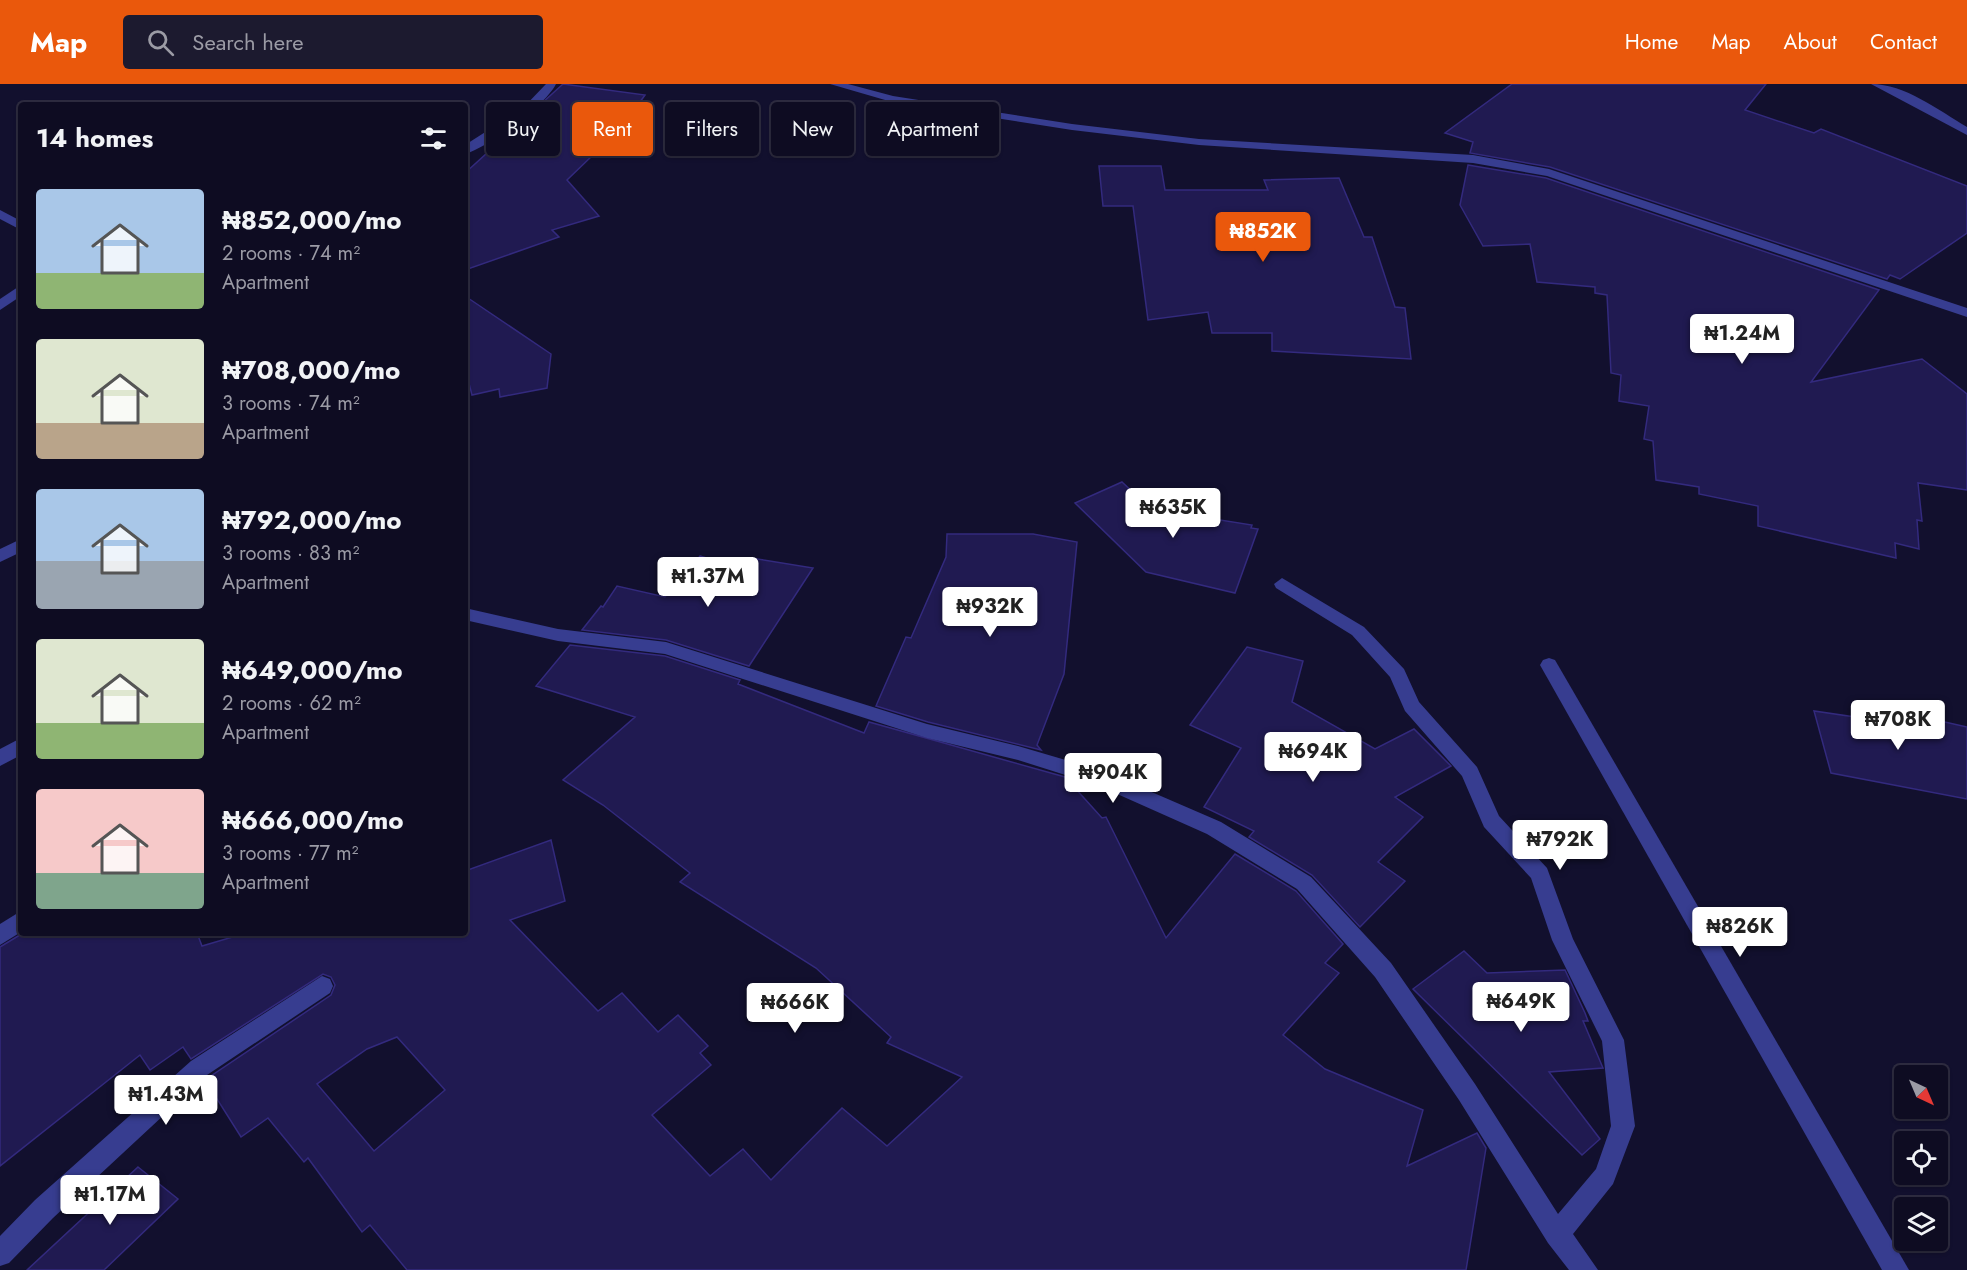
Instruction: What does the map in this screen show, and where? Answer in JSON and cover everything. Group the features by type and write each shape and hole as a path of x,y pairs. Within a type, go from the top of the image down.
{"street":[{"path":"468,148 527,109 550,91 551,84"},
{"path":"835,84 892,99 1072,127 1199,142 1473,159 1549,173 1967,313"},
{"path":"1876,84 1911,99 1967,132"},
{"path":"0,214 18,224"},
{"path":"0,306 18,291"},
{"path":"0,556 18,547"},
{"path":"1282,584 1358,631 1398,675 1411,706 1470,772 1491,821 1540,874 1563,940 1613,1040 1623,1126 1605,1176 1557,1234"},
{"path":"468,615 558,635 666,648 927,731 1018,753 1103,779 1214,828 1304,883 1383,970 1467,1092 1557,1234 1585,1270"},
{"path":"1549,665 1896,1270"},
{"path":"0,759 18,748"},
{"path":"0,936 18,922"},
{"path":"0,1254 44,1209 199,1068 322,986"}],"building":[{"path":"563,84 645,95 640,102 572,102 572,156 592,156 567,180 599,216 552,230 559,237 468,269 468,170 486,154 486,156 560,156 560,102 543,102"},
{"path":"1512,84 1766,84 1745,110 1814,133 1821,129 1967,186 1967,233 1900,279 1890,275 1887,279 1550,167 1470,153 1473,142 1445,133"},
{"path":"1468,165 1546,178 1879,290 1811,382 1922,359 1967,394 1967,490 1918,483 1922,521 1917,520 1919,549 1895,543 1896,558 1758,526 1758,506 1699,494 1699,487 1656,480 1653,441 1644,439 1649,406 1619,401 1621,375 1611,373 1607,295 1595,293 1595,287 1537,282 1530,244 1483,246 1460,205"},
{"path":"1099,166 1161,166 1165,190 1268,190 1264,180 1339,178 1364,237 1372,237 1395,307 1405,308 1411,359 1272,351 1272,333 1212,333 1208,312 1148,320 1133,206 1103,206"},
{"path":"468,298 551,354 547,388 500,397 499,389 472,395 468,380"},
{"path":"1122,482 1151,509 1252,525 1251,528 1258,529 1235,593 1146,572 1075,503"},
{"path":"947,534 1033,534 1077,542 1064,674 1037,745 1041,750 928,722 876,706 906,637 911,638 946,557"},
{"path":"700,556 746,570 751,558 813,568 749,666 666,640 582,630 601,606 603,607 617,586 665,597"},
{"path":"570,645 665,656 740,680 738,684 864,733 869,722 1065,777 1102,818 1106,817 1166,938 1235,854 1296,891 1343,944 1325,963 1339,973 1283,1035 1325,1069 1423,1110 1407,1166 1477,1133 1486,1148 1466,1270 407,1270 370,1225 362,1232 308,1158 304,1162 268,1118 241,1137 205,1080 331,995 335,985 331,977 323,974 191,1059 183,1047 150,1070 140,1055 0,1166 0,947 18,936 198,936 202,946 236,936 468,936 468,870 551,840 565,901 510,920 598,1011 622,993 658,1032 678,1015 708,1046 700,1053 711,1065 652,1115 710,1176 743,1149 771,1180 842,1108 887,1146 962,1077 887,1043 891,1037 816,968 680,882 690,873 603,805 563,780 635,717 536,686","holes":["397,1037 445,1090 374,1151 317,1084 367,1049"]},
{"path":"1247,647 1303,661 1292,702 1375,749 1414,729 1451,766 1395,797 1423,817 1378,862 1405,881 1360,927 1312,875 1249,837 1254,831 1204,807 1241,748 1190,725"},
{"path":"1874,706 1967,727 1967,799 1831,773 1814,711 1876,720"},
{"path":"1464,951 1487,973 1565,970 1585,1013 1588,1021 1583,1021 1603,1068 1549,1072 1600,1139 1582,1155 1413,989"},
{"path":"138,1167 178,1199 104,1270 27,1270"}]}
